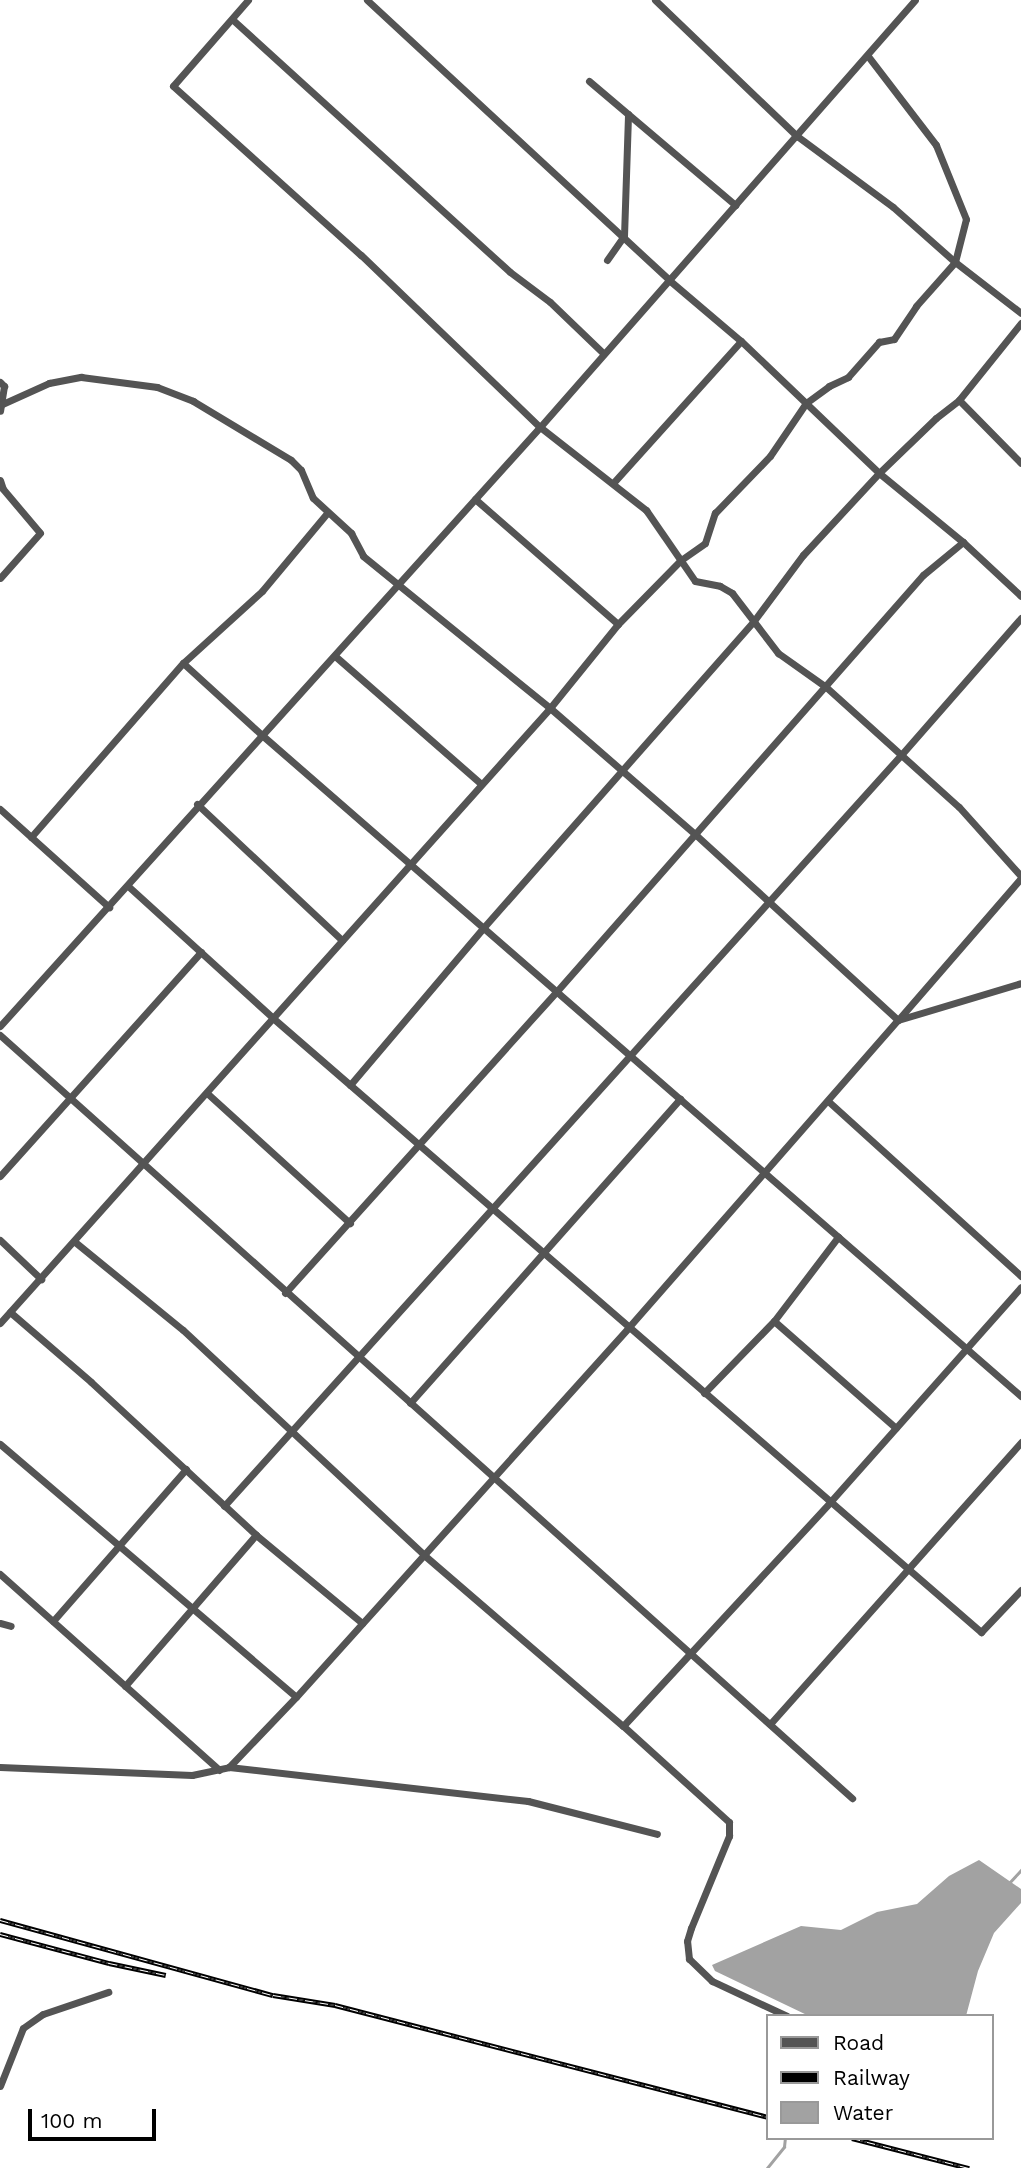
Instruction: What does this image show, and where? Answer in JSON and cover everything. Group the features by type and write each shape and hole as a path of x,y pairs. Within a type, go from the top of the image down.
{"street":[{"path":"229,1767 296,1698 628,1328 765,1174 1021,877 959,807 826,687 778,653 732,593 720,586 695,581 646,510 540,427 361,255 173,86 248,0"},
{"path":"367,0 669,280 741,341 879,473 963,541 1021,596"},
{"path":"655,0 797,136 893,207 955,262 1021,313"},
{"path":"0,1026 109,908 197,804 263,736 540,427 915,0"},
{"path":"233,20 510,272 551,302 603,353"},
{"path":"0,1323 208,1094 410,862 550,708 618,624 681,560 705,543 715,513 770,456 806,403 829,386 848,377 879,342 894,339 916,306 955,262 966,219 936,145 868,56"},
{"path":"589,81 735,205"},
{"path":"607,260 624,236 628,114"},
{"path":"350,1085 484,927 753,622 803,555 879,473 936,418 959,400 1021,323"},
{"path":"613,483 741,341"},
{"path":"0,405 49,383 81,377 157,387 193,401 270,450 291,460 301,470 313,498 351,533 363,556 400,583 550,708 696,835 898,1020"},
{"path":"0,382 4,386 0,411"},
{"path":"959,400 1021,463"},
{"path":"0,480 3,489 40,533 0,578"},
{"path":"475,499 618,624"},
{"path":"31,837 183,663 262,591 327,513"},
{"path":"285,1293 696,835 923,575 963,541"},
{"path":"224,1506 628,1054 901,755 1021,618"},
{"path":"335,656 480,783"},
{"path":"183,663 263,736 1021,1396"},
{"path":"197,804 342,940"},
{"path":"0,809 109,908"},
{"path":"128,886 418,1145 981,1632 1021,1590"},
{"path":"0,1176 201,952"},
{"path":"898,1020 1021,983"},
{"path":"0,1035 852,1798"},
{"path":"208,1094 350,1223"},
{"path":"410,1403 680,1099"},
{"path":"828,1101 912,1174 1021,1276"},
{"path":"704,1393 774,1321 838,1237"},
{"path":"0,1240 41,1279"},
{"path":"75,1242 183,1330 424,1555 729,1822 729,1836 687,1941 689,1959 712,1981 783,2014"},
{"path":"622,1726 831,1501 1021,1287"},
{"path":"10,1312 256,1535 362,1623"},
{"path":"774,1321 896,1428"},
{"path":"770,1724 1021,1442"},
{"path":"0,1444 296,1698"},
{"path":"52,1621 186,1469"},
{"path":"125,1685 256,1535"},
{"path":"0,1574 219,1770"},
{"path":"0,1623 11,1626"},
{"path":"0,1767 192,1775 229,1767 528,1801 657,1834"},
{"path":"0,2086 23,2028 43,2014 108,1993"}],"water":[{"path":"979,1860 1021,1889 1021,1903 994,1933 978,1971 967,2014 805,2014 715,1971 712,1965 801,1926 841,1930 877,1912 917,1904 949,1876"}],"waterway":[{"path":"1009,1883 1021,1870"},
{"path":"767,2168 784,2147 785,2140"}],"railway":[{"path":"0,1920 273,1995 335,2005 766,2117"},
{"path":"0,1934 166,1975"},
{"path":"860,2140 969,2168"}]}
